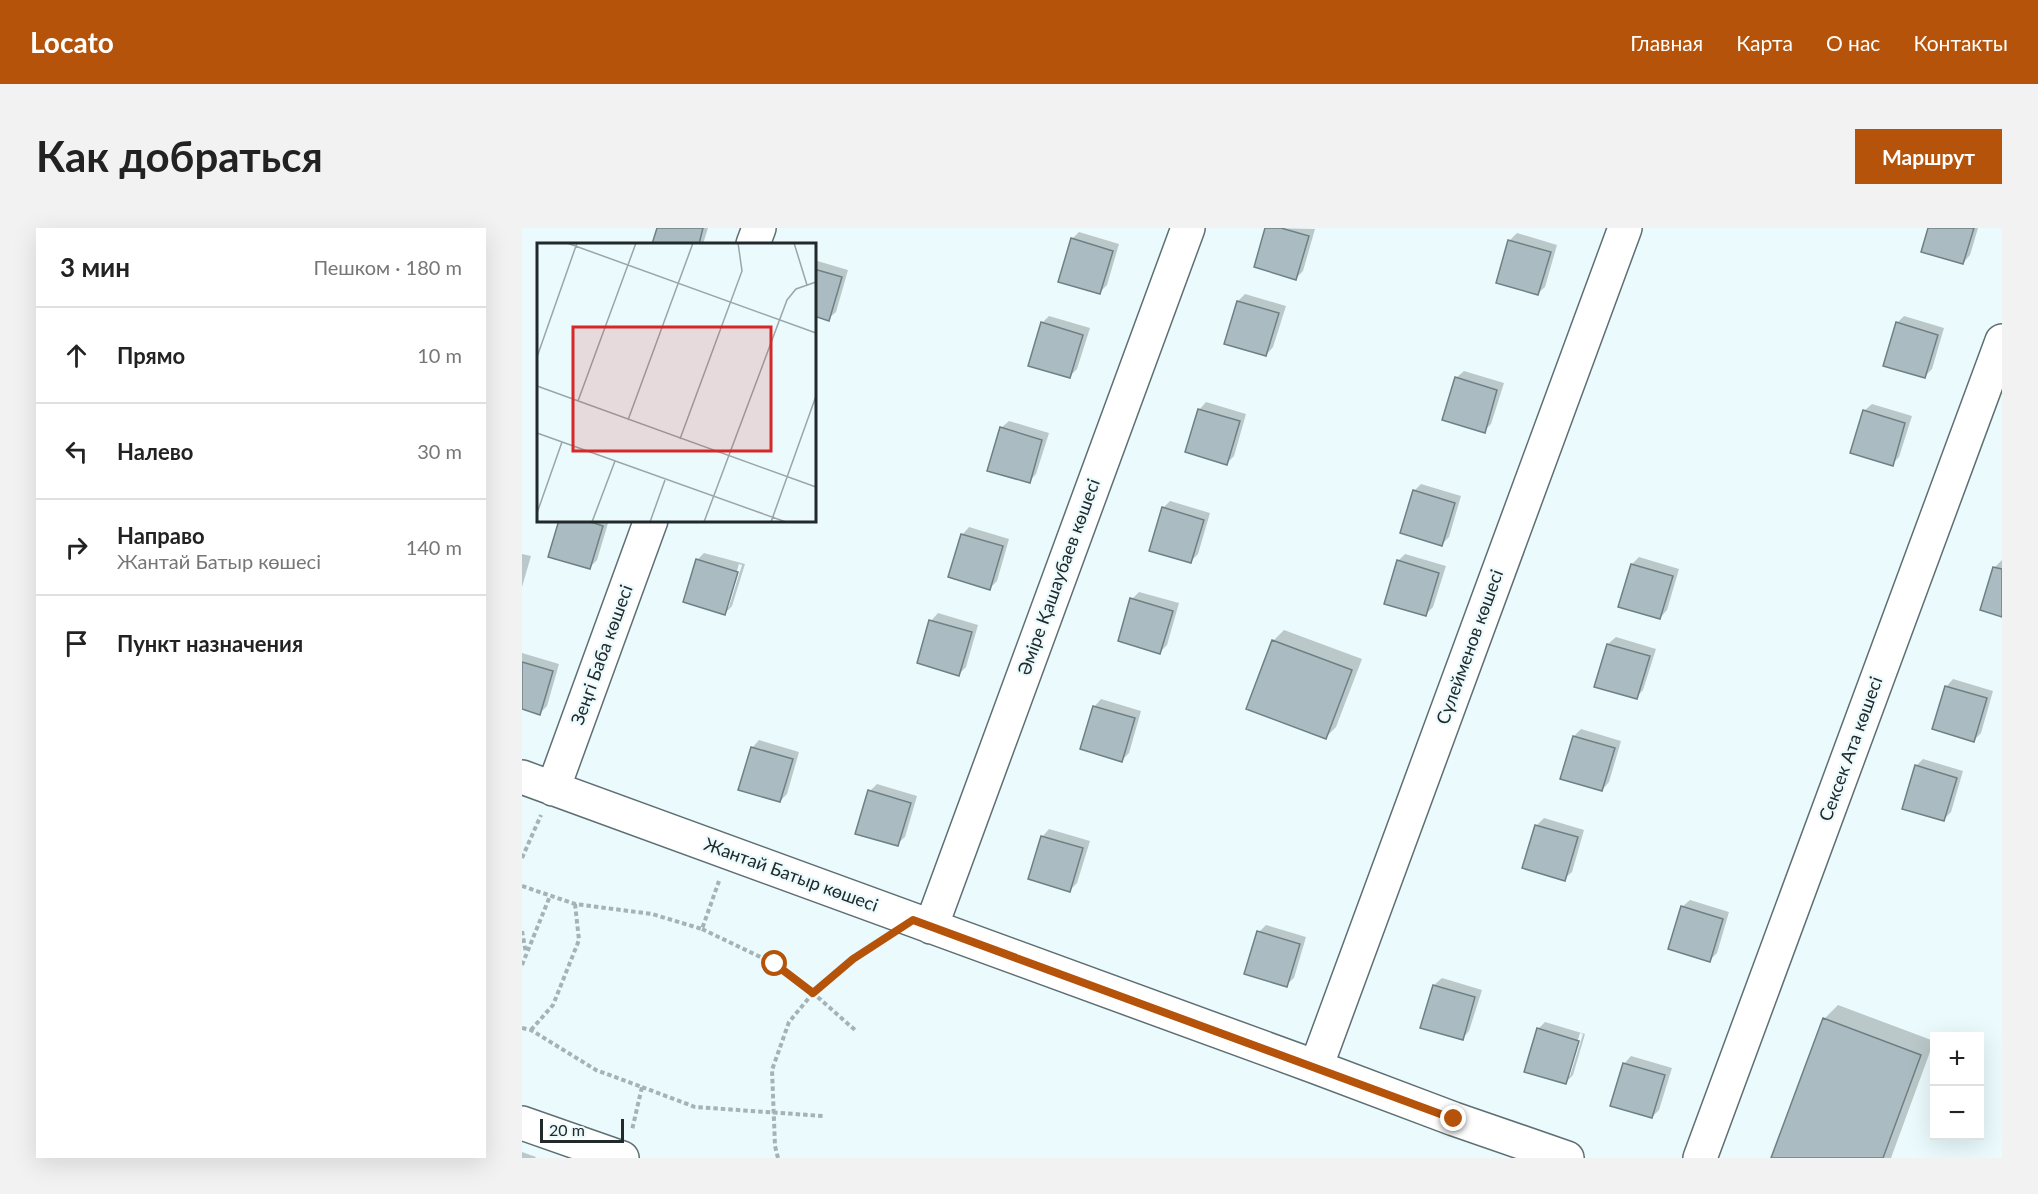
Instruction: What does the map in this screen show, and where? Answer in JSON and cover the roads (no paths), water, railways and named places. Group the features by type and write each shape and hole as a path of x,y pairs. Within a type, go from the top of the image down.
{"street":[{"path":"753,243 759,228"},
{"name":"Әміре Қашаубаев көшесі","path":"922,923 1188,228"},
{"name":"Сүлейменов көшесі","path":"1316,1067 1625,228"},
{"name":"Сексек Ата көшесі","path":"1700,1158 2002,341"},
{"name":"Зеңгі Баба көшесі","path":"552,789 650,522"},
{"name":"Жантай Батыр көшесі","path":"522,777 1454,1119 1567,1158"},
{"path":"522,1123 626,1148"}]}
